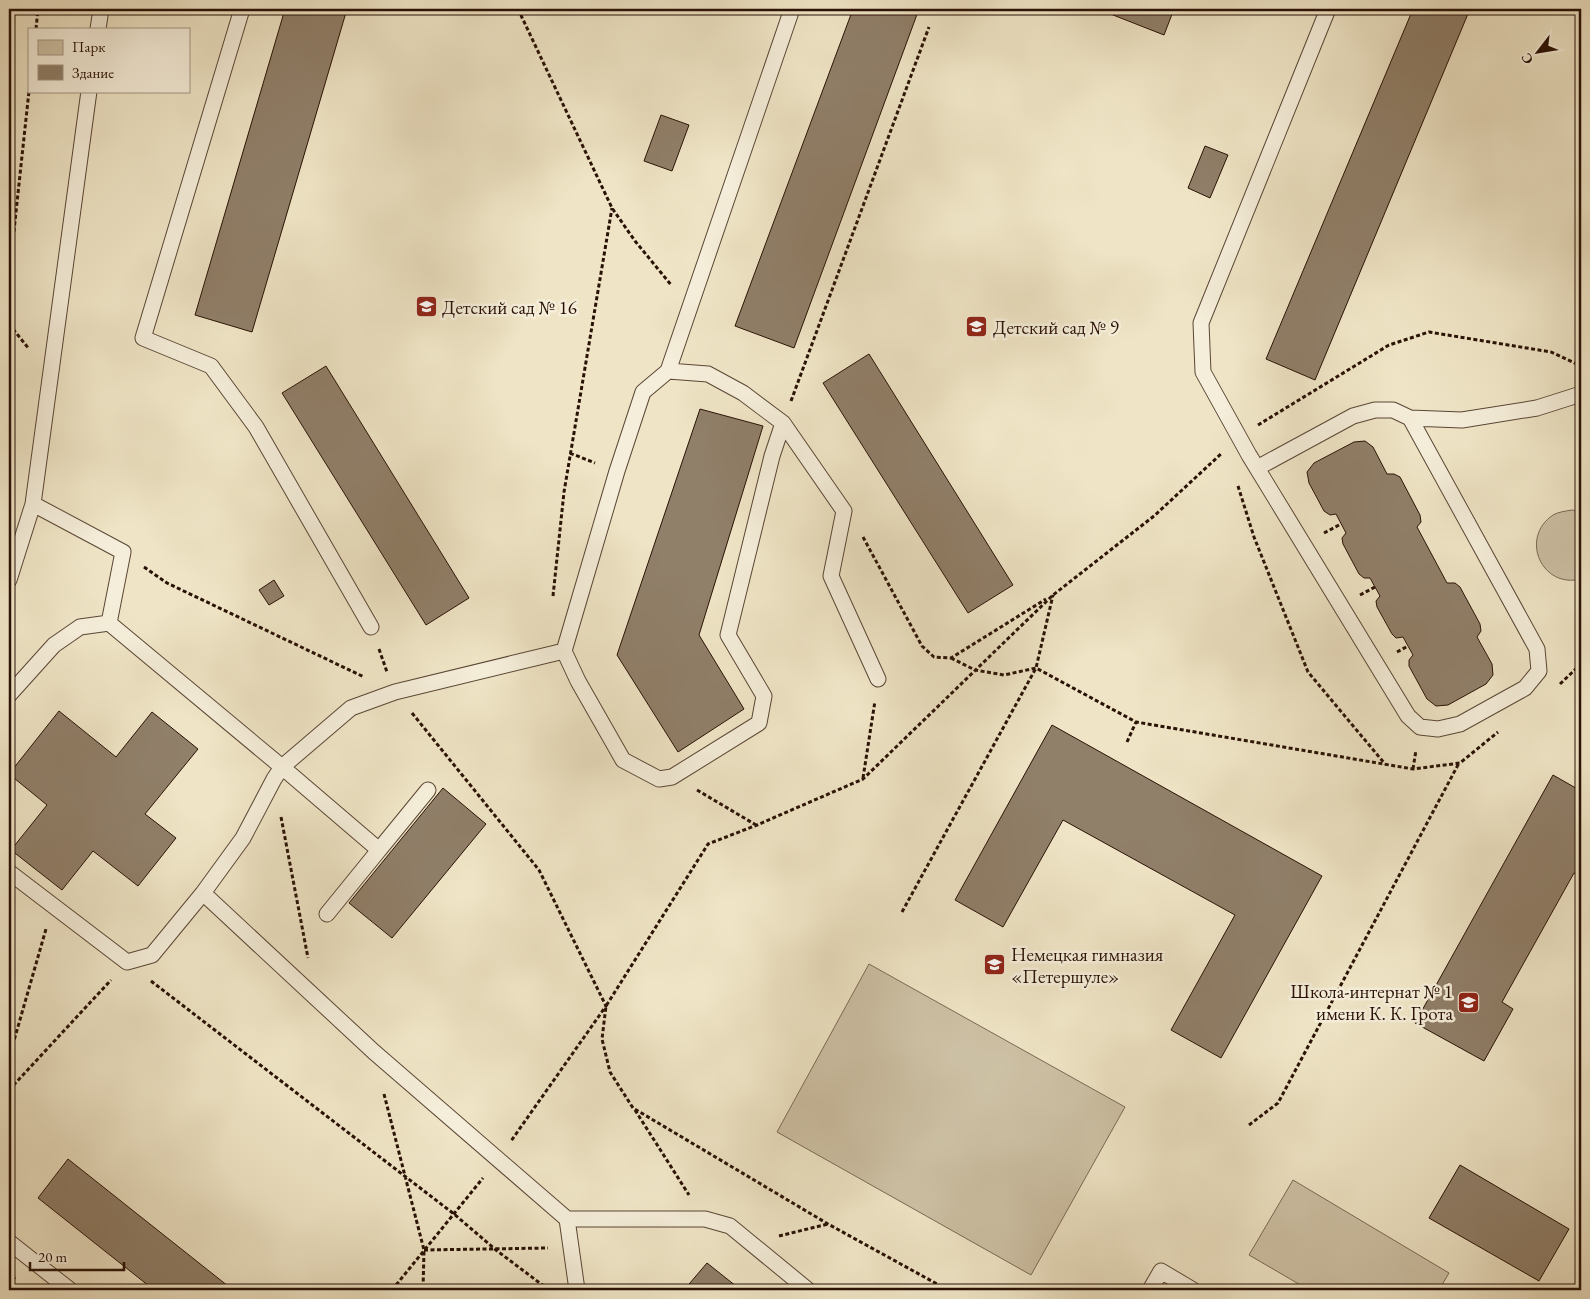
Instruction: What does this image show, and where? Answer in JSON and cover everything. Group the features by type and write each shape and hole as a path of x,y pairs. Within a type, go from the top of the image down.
{"lane":[{"path":"98,28 101,9"},
{"path":"242,9 143,338 211,366 256,427 371,627"},
{"path":"783,423 772,456 728,635 764,696 760,722 672,777 659,779 623,760 578,681 564,651 617,471 643,392 668,370 792,9"},
{"path":"1328,9 1201,323 1203,372 1257,468 1408,716 1420,727 1438,729 1460,724 1525,688 1539,671 1537,649 1410,418"},
{"path":"9,580 33,504 89,92"},
{"path":"668,370 708,374 743,393 783,423 844,511 830,576 878,679"},
{"path":"1257,468 1353,416 1375,410 1393,410 1410,418 1462,420 1538,408 1581,394"},
{"path":"33,504 123,552 109,623"},
{"path":"9,695 54,645 80,627 109,623 278,773 379,850"},
{"path":"9,872 127,962 152,955 203,893 243,838 278,773 351,708 395,692 564,651"},
{"path":"327,914 428,790"},
{"path":"203,893 374,1052 567,1219 705,1219 730,1226 808,1290"},
{"path":"567,1219 576,1290"},
{"path":"9,1242 70,1290"},
{"path":"1150,1290 1161,1271 1193,1290"}],"path":[{"path":"36,28 38,9"},
{"path":"518,9 612,208 634,241 690,305"},
{"path":"783,423 929,27"},
{"path":"9,277 29,92"},
{"path":"553,599 564,492 612,208"},
{"path":"705,1219 610,1072 602,1039 606,1006 708,844 863,779 1053,595 1154,516 1239,437 1389,346 1429,332 1551,352 1581,366"},
{"path":"1238,484 1254,537 1308,672 1385,764"},
{"path":"844,511 860,532 922,646 934,657 951,658 975,670 1004,675 1036,668 1136,722 1413,769 1460,763"},
{"path":"123,552 167,583 395,692"},
{"path":"951,658 1053,595"},
{"path":"902,912 1036,668 1053,595"},
{"path":"371,627 395,692 539,870 606,1006"},
{"path":"1559,684 1581,664"},
{"path":"863,779 878,679"},
{"path":"1127,742 1136,722"},
{"path":"1249,1125 1278,1103 1460,763 1505,727"},
{"path":"278,773 308,960"},
{"path":"672,777 757,825"},
{"path":"9,1058 52,905"},
{"path":"9,1090 127,962 454,1214 496,1250 549,1290"},
{"path":"384,1090 424,1250 423,1290"},
{"path":"633,1108 828,1224 948,1290"},
{"path":"752,1243 828,1224"},
{"path":"424,1250 571,1248"}],"green space":[{"path":"1572,510 1581,512 1581,579 1567,580 1555,576 1546,569 1540,559 1537,548 1538,536 1543,525 1553,515"},
{"path":"869,964 1125,1107 1031,1275 777,1132"},
{"path":"1293,1180 1449,1273 1439,1290 1309,1290 1249,1255"}],"building":[{"path":"285,9 347,9 252,332 195,315"},
{"path":"853,9 919,9 794,348 735,326"},
{"path":"1109,9 1174,9 1164,35 1108,13"},
{"path":"1413,9 1470,9 1315,380 1266,359"},
{"path":"661,115 689,125 672,171 644,161"},
{"path":"1205,146 1228,155 1210,198 1188,188"},
{"path":"869,354 1013,585 968,613 823,383"},
{"path":"326,366 469,598 426,625 282,393"},
{"path":"700,409 763,426 699,635 744,709 678,752 617,655"},
{"path":"1365,441 1373,447 1387,474 1394,474 1400,477 1420,515 1421,522 1417,527 1447,583 1455,583 1460,587 1480,624 1481,631 1477,637 1492,664 1493,675 1486,684 1448,705 1436,706 1427,699 1409,666 1409,660 1413,655 1403,637 1396,638 1392,634 1377,607 1376,601 1380,596 1370,578 1364,578 1359,574 1343,544 1342,538 1346,533 1336,514 1330,515 1324,511 1309,483 1307,472 1314,463 1354,442"},
{"path":"274,580 284,596 269,605 259,590"},
{"path":"59,711 116,757 152,712 198,749 145,814 176,838 138,886 93,851 62,890 11,850 47,805 9,774"},
{"path":"1052,725 1322,876 1221,1058 1171,1030 1235,915 1063,820 1003,927 955,900"},
{"path":"1553,775 1581,791 1581,877 1574,873 1502,1002 1513,1009 1484,1061 1415,1023"},
{"path":"443,788 486,824 392,938 349,903"},
{"path":"68,1159 233,1290 154,1290 38,1198"},
{"path":"1460,1165 1569,1229 1539,1281 1429,1218"},
{"path":"707,1263 741,1290 684,1290"}],"place":[{"name":"Детский сад № 16","path":"426,307"},
{"name":"Детский сад № 9","path":"977,327"},
{"name":"Немецкая гимназия «Петершуле»","path":"995,965"},
{"name":"Школа-интернат № 1 имени К. К. Грота","path":"1469,1002"}]}
